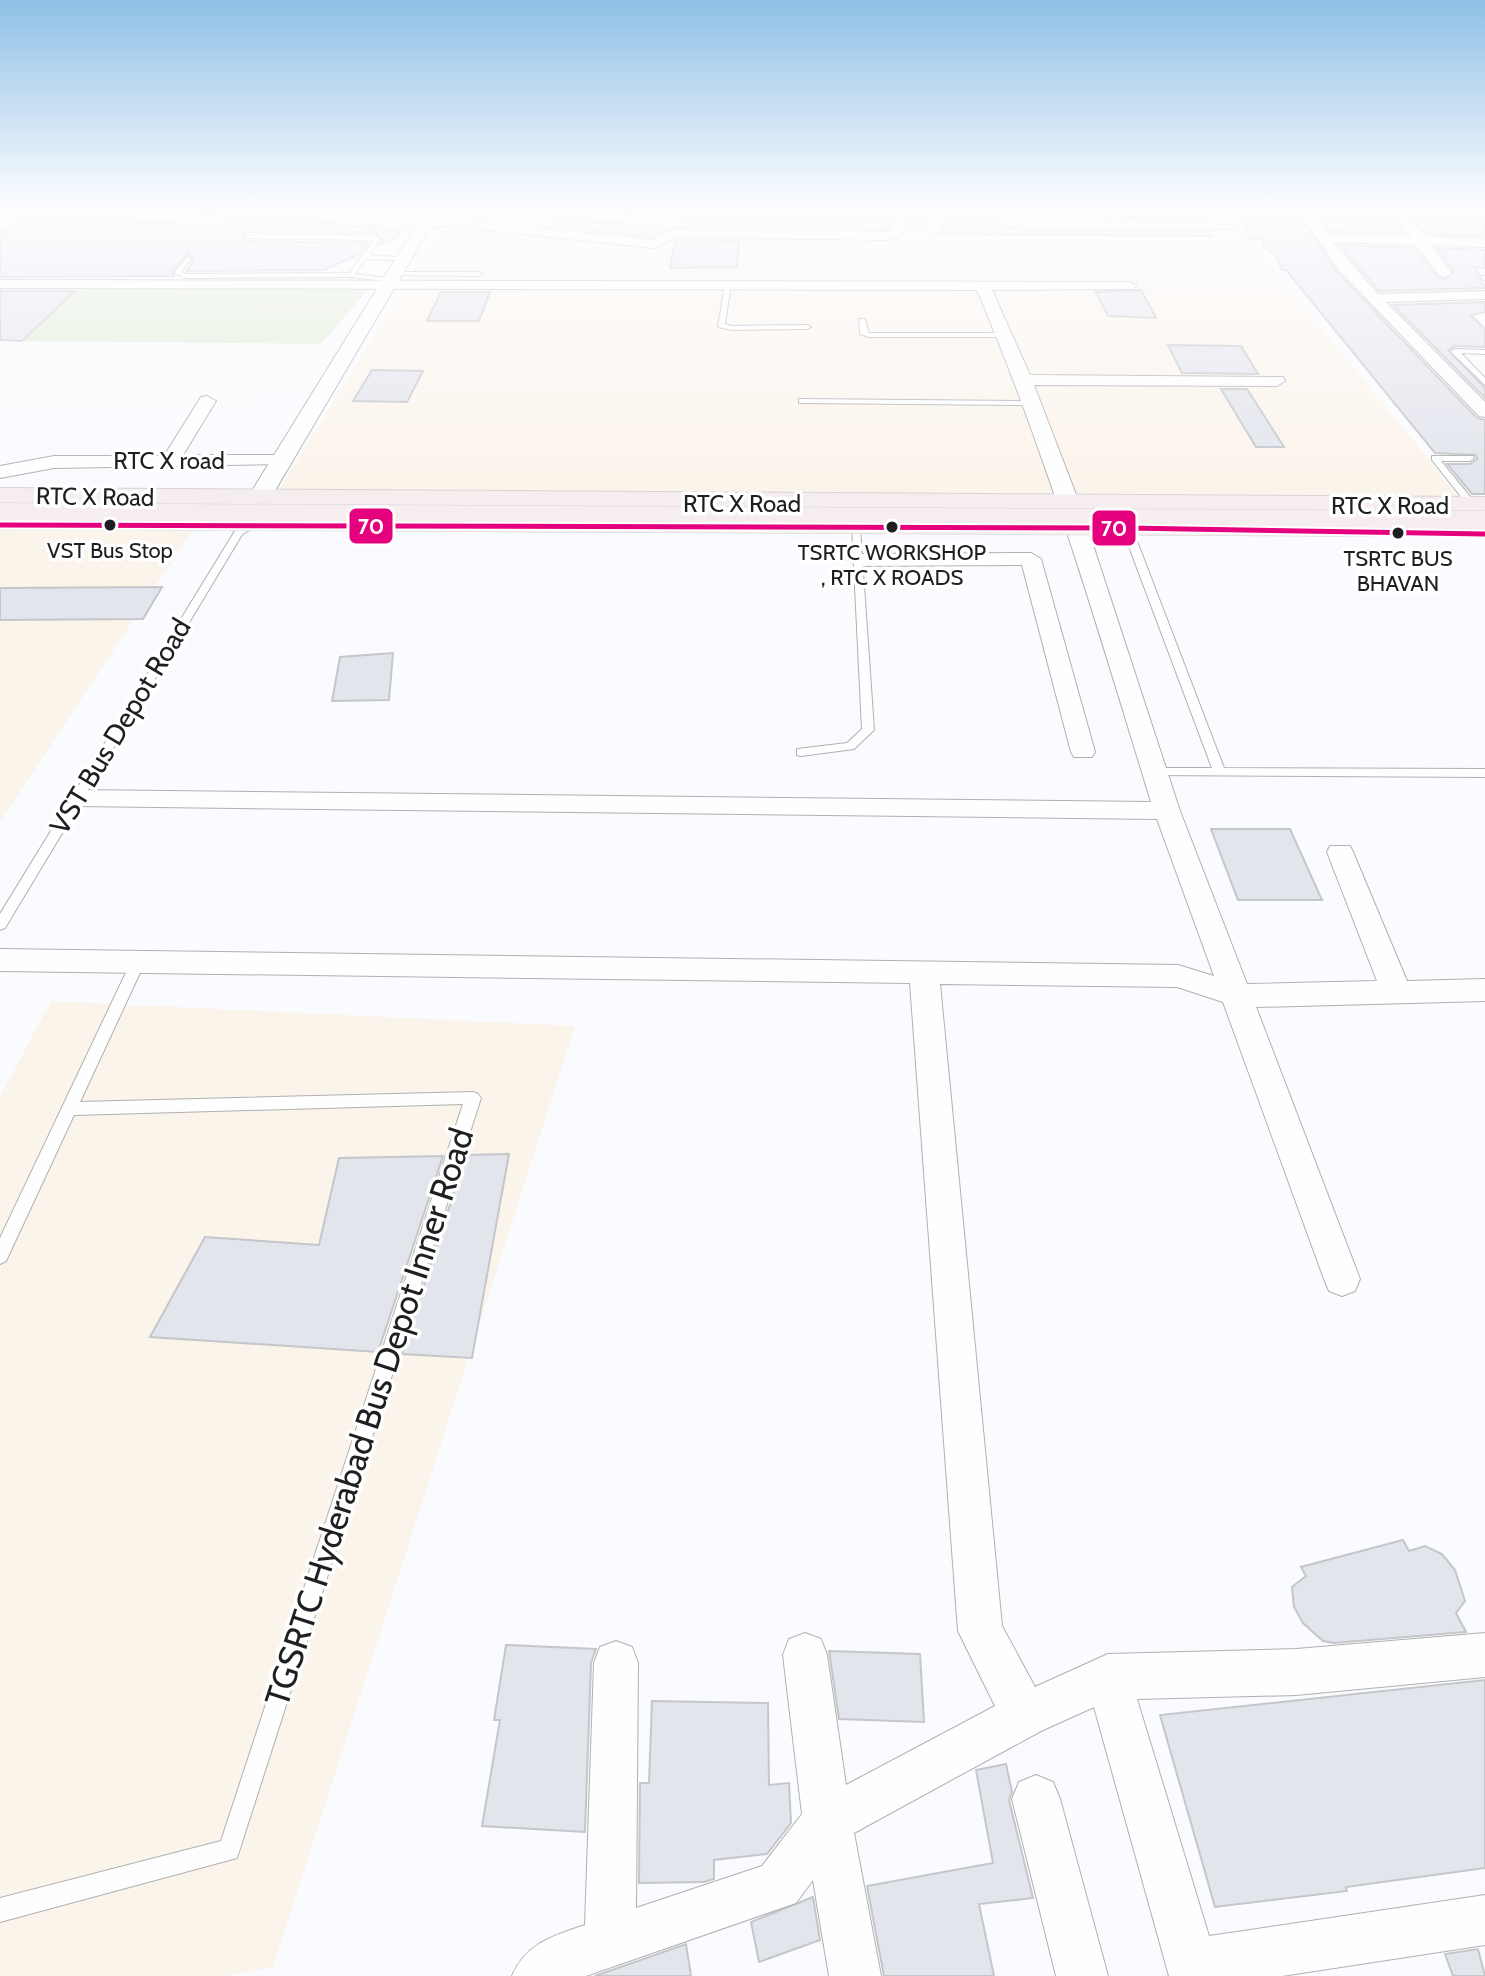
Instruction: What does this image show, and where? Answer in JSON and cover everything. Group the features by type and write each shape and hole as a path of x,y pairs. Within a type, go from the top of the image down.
{"main road":[{"name":"RTC X Road","path":"0,496 1073,517 1482,512"},
{"path":"0,505 1482,512"},
{"path":"0,516 1482,512"},
{"name":"RTC X Road","path":"0,525 855,528 1073,517 1127,528 1485,534"}],"street":[{"path":"241,528 382,298"},
{"path":"988,298 1024,380 1073,517 1167,811 1239,996 1342,1279"},
{"path":"1376,298 1485,412"},
{"path":"1024,380 1277,381"},
{"path":"170,461 207,401"},
{"name":"RTC X road","path":"54,462 284,460"},
{"name":"RTC X Road","path":"0,472 54,462"},
{"path":"858,560 1031,559 1083,752"},
{"path":"76,798 1167,811"},
{"path":"1340,852 1397,993"},
{"path":"0,960 1178,976 1239,996 1485,990"},
{"path":"924,971 980,1631 1025,1715"},
{"path":"805,1655 827,1821 855,1976"},
{"path":"554,1970 610,1941 778,1885 827,1821 1025,1715 1108,1677 1296,1672 1485,1655"},
{"path":"610,1941 616,1663"},
{"path":"1108,1677 1193,1970 1485,1920"},
{"path":"1036,1799 1082,1976"}],"lane":[{"path":"726,298 721,325 732,328 807,327"},
{"path":"862,321 864,334 869,335 1004,335"},
{"path":"1485,352 1455,351 1485,383"},
{"path":"802,401 1030,403"},
{"path":"1470,458 1435,458 1482,512"},
{"name":"VST Bus Depot Road","path":"0,925 241,528"},
{"path":"801,752 850,746 868,730 855,528"},
{"path":"1127,528 1219,772"},
{"path":"1154,772 1485,773"},
{"path":"0,1256 138,962"},
{"name":"TGSRTC Hyderabad Bus Depot Inner Road","path":"0,1910 229,1850 473,1098 69,1109"}],"shaded area":[{"path":"397,298 1297,298 1464,503 274,498"},
{"path":"0,529 192,531 0,822"},
{"path":"51,1001 575,1026 273,1967 225,1976 0,1976 0,1097"}],"green space":[{"path":"67,298 361,298 321,344 22,341"}],"building":[{"path":"0,298 67,298 22,341 0,340"},
{"path":"438,298 488,298 479,321 427,321"},
{"path":"1099,298 1145,298 1156,318 1108,316"},
{"path":"1309,298 1362,298 1477,418 1485,420 1485,494 1472,494 1447,464 1470,464 1477,459 1476,455 1435,453"},
{"path":"1485,302 1485,312 1471,315 1485,329 1485,347 1455,346 1448,350 1485,388 1485,398 1393,305"},
{"path":"1168,345 1241,346 1258,374 1182,373"},
{"path":"372,370 423,371 407,402 353,401"},
{"path":"1221,389 1247,389 1284,447 1256,447"},
{"path":"162,587 143,619 0,620 0,588"},
{"path":"393,653 389,700 332,701 340,657"},
{"path":"1211,829 1290,829 1322,900 1238,900"},
{"path":"509,1154 472,1358 402,1354 466,1155"},
{"path":"443,1156 378,1352 150,1337 205,1237 319,1245 339,1158"},
{"path":"1403,1540 1409,1551 1425,1546 1442,1554 1455,1570 1465,1601 1456,1613 1466,1632 1334,1643 1323,1641 1303,1623 1294,1607 1292,1587 1306,1576 1301,1567"},
{"path":"506,1645 596,1649 591,1663 585,1832 482,1826 500,1720 494,1720"},
{"path":"829,1651 920,1654 924,1722 839,1719"},
{"path":"1485,1680 1485,1868 1346,1887 1347,1891 1215,1907 1160,1715"},
{"path":"652,1701 768,1703 769,1785 789,1783 791,1823 767,1854 714,1860 714,1879 704,1882 639,1883 640,1783 649,1783"},
{"path":"1006,1764 1012,1792 1009,1800 1033,1898 979,1904 994,1976 884,1976 867,1886 993,1863 976,1770"},
{"path":"813,1897 820,1940 759,1962 751,1922"},
{"path":"686,1944 691,1976 595,1976"},
{"path":"1478,1949 1485,1976 1453,1976 1445,1954"}],"transit line":[{"name":"70","path":"0,525 1127,528 1485,534"}],"place":[{"name":"VST Bus Stop","path":"110,525"},
{"name":"TSRTC WORKSHOP , RTC X ROADS","path":"892,527"},
{"name":"TSRTC BUS BHAVAN","path":"1398,533"}]}
